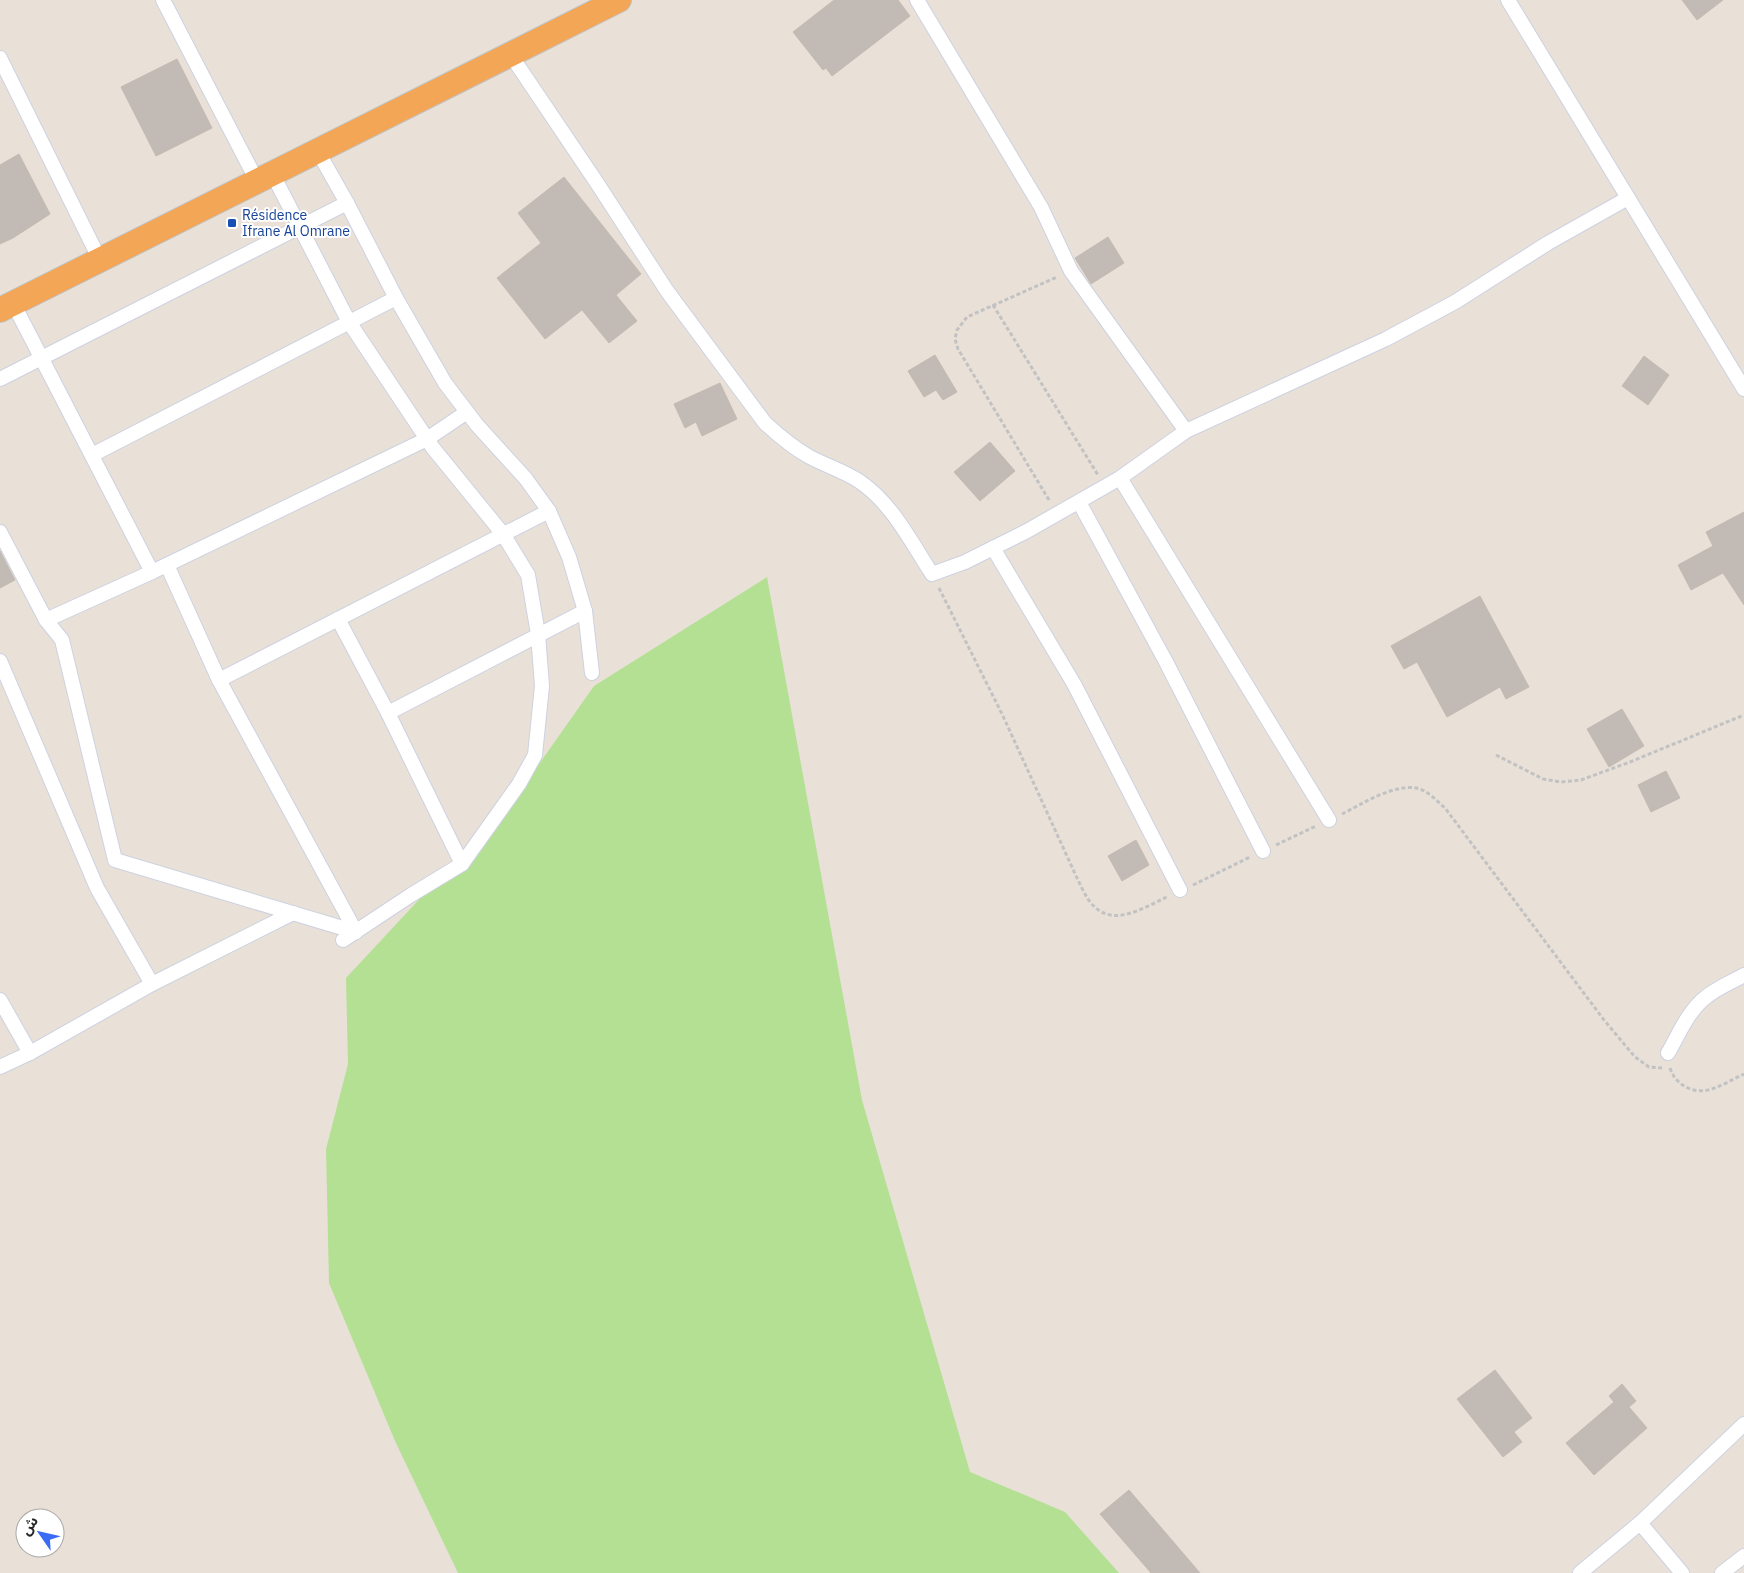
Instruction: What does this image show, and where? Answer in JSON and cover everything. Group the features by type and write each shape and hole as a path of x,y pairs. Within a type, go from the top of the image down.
{"highway":[{"path":"7,307 619,0"}],"street":[{"path":"163,0 264,177 300,227 349,322 427,438 504,534 528,575 538,634 542,686 535,755 520,784 462,864 343,940"},
{"path":"917,0 1041,207 1071,271 1186,431"},
{"path":"1508,0 1744,389"},
{"path":"510,54 667,291 765,423 778,435 807,455 859,481 875,494 887,506 932,574 965,562 1028,531 1120,478 1186,431 1386,339 1455,302 1548,243 1628,198"},
{"path":"0,58 100,260"},
{"path":"317,150 347,203 396,298 445,383 467,412 526,479 549,511 569,557 585,611 592,673"},
{"path":"0,378 347,203"},
{"path":"92,456 396,298"},
{"path":"7,307 42,358 152,572"},
{"path":"46,620 167,565 427,438 467,412"},
{"path":"1120,478 1329,820"},
{"path":"1079,502 1165,660 1263,851"},
{"path":"220,680 549,511"},
{"path":"0,532 46,620 62,640 115,860 356,932"},
{"path":"993,548 1074,684 1180,890"},
{"path":"167,565 220,680 356,932"},
{"path":"388,713 585,611"},
{"path":"338,620 388,713 462,864"},
{"path":"0,661 97,888 152,984"},
{"path":"0,1067 30,1053 152,984 293,913"},
{"path":"1668,1053 1699,1003 1708,995 1744,975"},
{"path":"0,1000 30,1053"},
{"path":"1582,1572 1640,1523 1744,1424"},
{"path":"1640,1523 1682,1573"},
{"path":"1722,1573 1744,1556"}],"path":[{"path":"1057,514 958,349 955,339 957,330 967,317 1071,271"},
{"path":"993,305 1105,486"},
{"path":"1496,754 1543,779 1562,782 1581,780 1744,715"},
{"path":"1668,1053 1670,1069 1680,1084 1695,1091 1705,1092 1744,1074"}],"green space":[{"path":"767,577 862,1100 970,1472 1065,1512 1119,1573 458,1573 395,1441 329,1283 326,1149 348,1064 346,978 520,791 594,686"}],"building":[{"path":"834,0 898,0 910,16 832,76 826,68 823,70 793,32"},
{"path":"1682,0 1723,0 1697,20"},
{"path":"177,59 212,128 156,156 121,87"},
{"path":"19,154 50,214 13,238 0,244 0,165"},
{"path":"564,177 641,274 616,295 637,321 609,343 582,310 545,339 497,278 541,243 518,213"},
{"path":"1108,237 1124,263 1091,284 1075,258"},
{"path":"935,355 957,392 943,400 936,390 924,397 908,371"},
{"path":"1644,356 1669,375 1648,405 1622,386"},
{"path":"720,383 737,419 702,436 696,422 685,428 674,404"},
{"path":"990,442 1015,471 980,501 954,472"},
{"path":"1744,512 1744,605 1723,573 1691,590 1678,565 1713,546 1706,532"},
{"path":"0,551 15,580 0,588"},
{"path":"1480,596 1529,687 1506,699 1500,687 1447,717 1417,662 1404,669 1391,646"},
{"path":"1622,709 1644,746 1609,767 1587,729"},
{"path":"1666,771 1680,798 1651,812 1638,785"},
{"path":"1136,840 1149,865 1122,881 1108,856"},
{"path":"1495,1370 1532,1418 1514,1432 1522,1442 1503,1457 1457,1399"},
{"path":"1622,1384 1636,1401 1629,1407 1647,1428 1594,1475 1566,1443 1614,1402 1609,1396"},
{"path":"1129,1490 1200,1573 1151,1573 1100,1514"}],"place":[{"name":"Résidence Ifrane Al Omrane","path":"232,223"}]}
